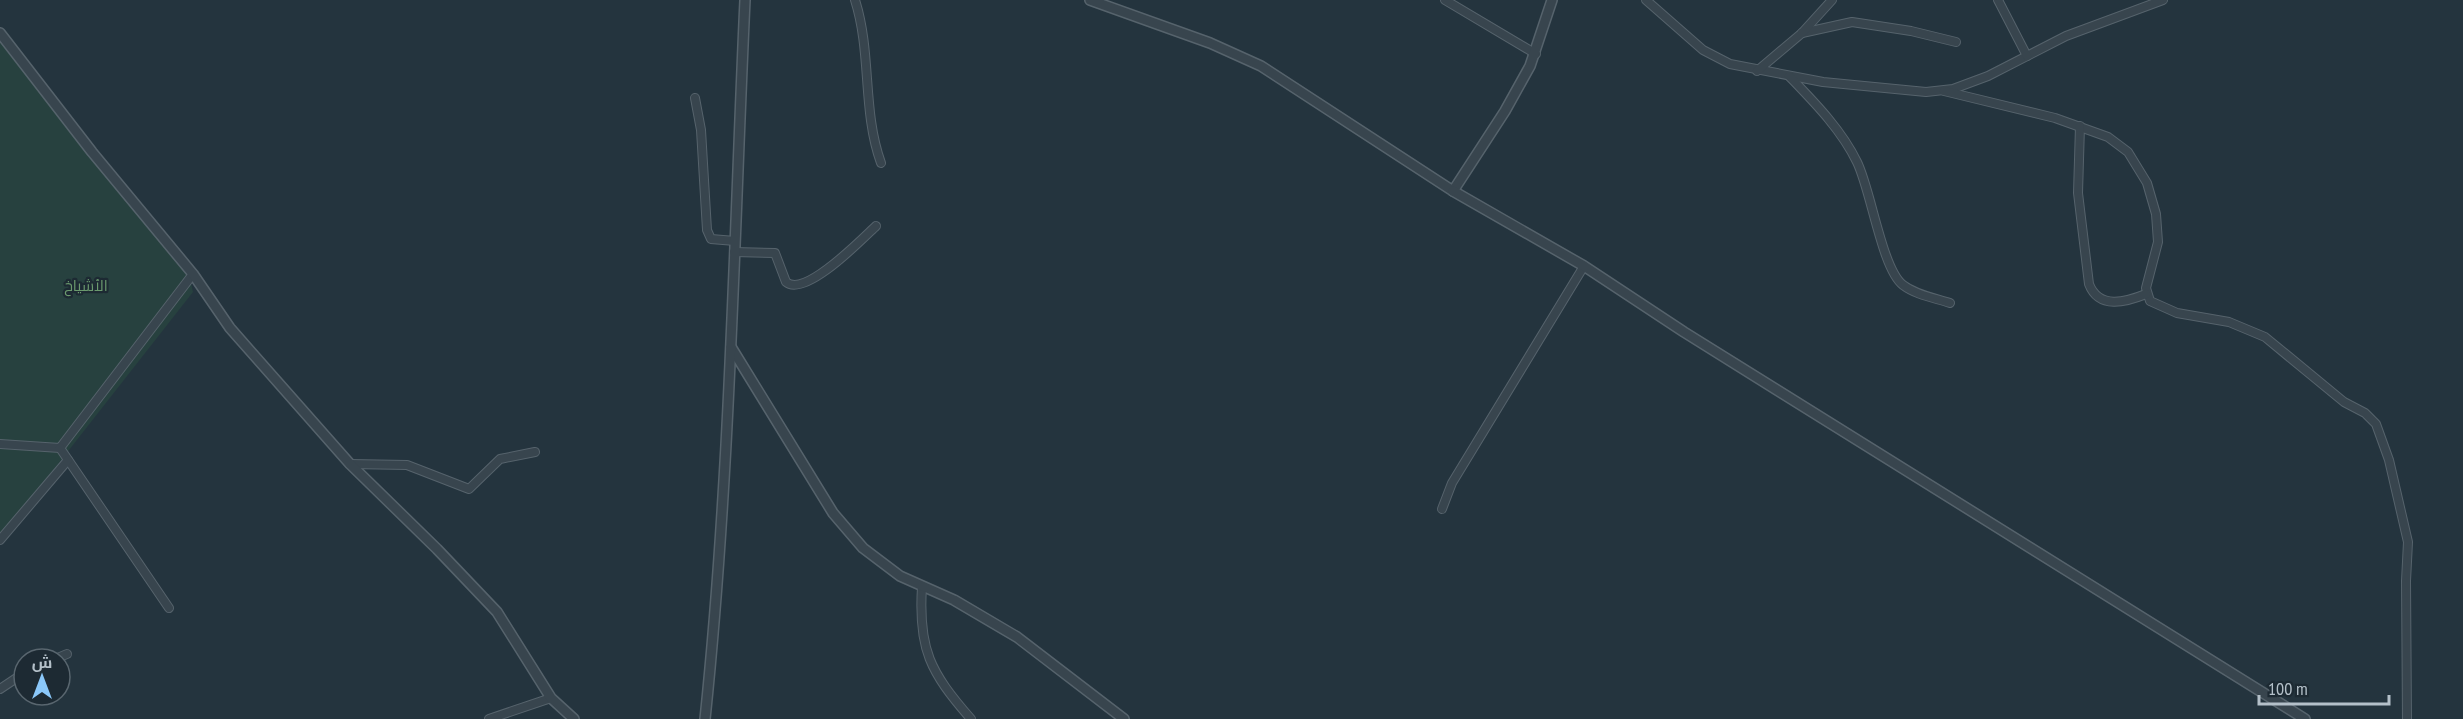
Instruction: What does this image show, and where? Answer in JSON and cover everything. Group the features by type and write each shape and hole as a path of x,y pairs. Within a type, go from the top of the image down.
{"street":[{"path":"705,719 732,347 745,0"},
{"path":"855,0 865,52 871,123 880,163"},
{"path":"1090,0 1210,43 1261,66 1453,191 1584,266 1684,332 2306,719"},
{"path":"1445,0 1536,54"},
{"path":"1453,191 1505,111 1536,54 1552,0"},
{"path":"1646,0 1675,28 1713,57 1730,64 1757,71 1863,87 1944,91 2043,114 2080,126 2121,145 2135,161 2147,183 2157,214 2158,235 2146,294 2150,301 2164,309 2229,322 2265,337 2344,402 2365,413 2376,424 2389,460 2408,542 2407,719"},
{"path":"1757,71 1802,33 1832,0"},
{"path":"1998,0 2028,56"},
{"path":"1944,91 1988,76 2066,36 2163,0"},
{"path":"1802,33 1852,22 1911,31 1956,42"},
{"path":"0,33 92,152 193,274 231,328 350,464 437,549 496,612 551,698 574,719"},
{"path":"1788,75 1822,111 1853,153 1872,201 1886,253 1898,280 1911,290 1950,303"},
{"path":"695,98 700,130 707,230 711,239 735,242"},
{"path":"2080,126 2078,193 2081,230 2091,290 2097,297 2107,302 2130,300 2146,294"},
{"path":"734,252 776,253 786,282 795,285 804,283 827,268 876,226"},
{"path":"1442,509 1455,477 1584,266"},
{"path":"60,448 193,274"},
{"path":"732,347 832,513 881,564 997,624 1124,719"},
{"path":"0,444 60,448"},
{"path":"60,448 169,609"},
{"path":"350,464 406,465 469,489 500,459 535,452"},
{"path":"0,540 68,460"},
{"path":"922,586 920,621 922,641 931,664 971,719"},
{"path":"489,719 551,698"}],"green space":[{"name":"الأشياخ","path":"0,29 190,279 193,292 0,538"}]}
